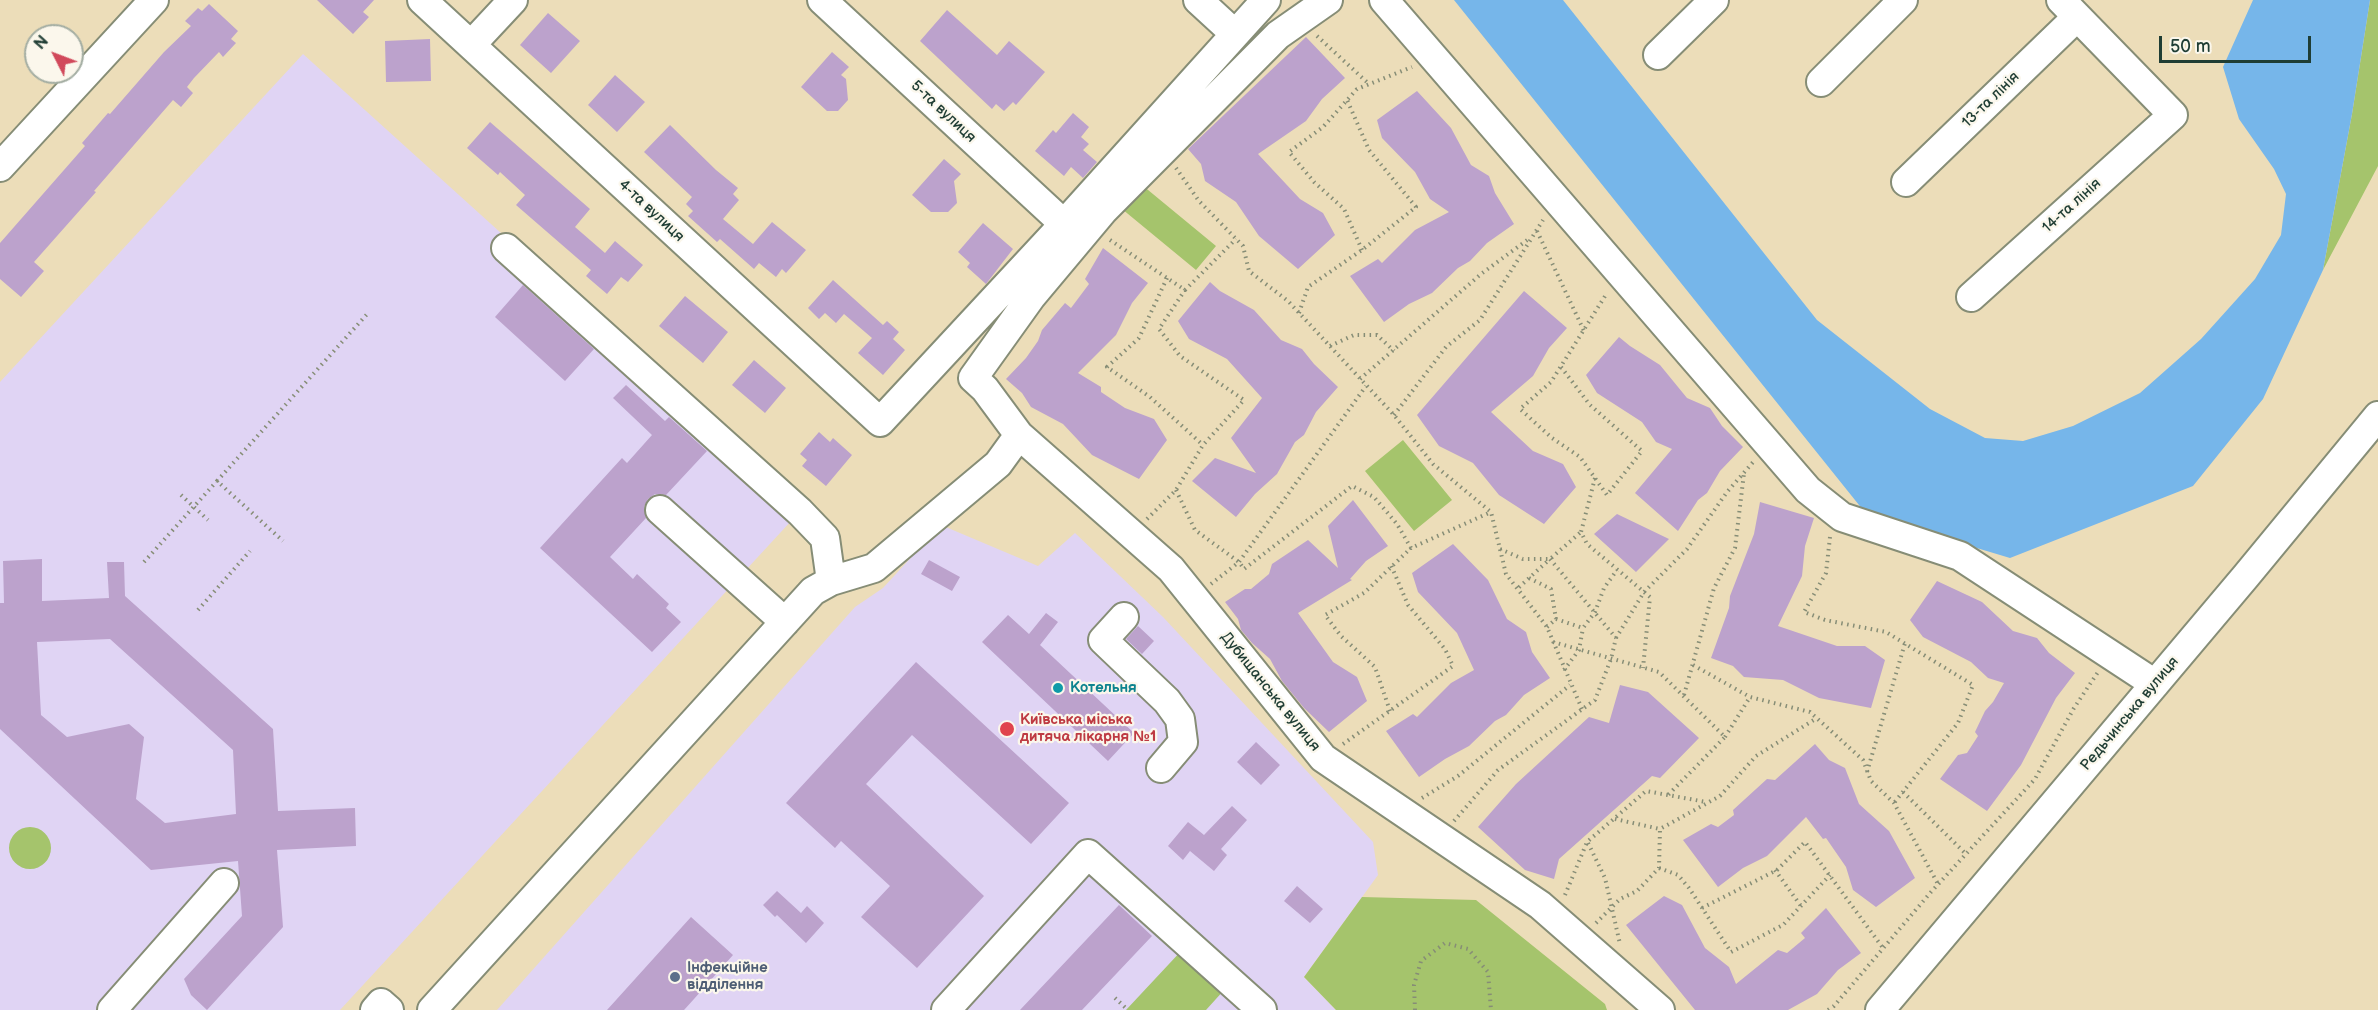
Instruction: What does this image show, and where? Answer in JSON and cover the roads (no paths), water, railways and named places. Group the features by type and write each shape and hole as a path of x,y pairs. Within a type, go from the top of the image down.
{"street":[{"path":"0,167 154,0"},
{"name":"4-та вулиця","path":"422,0 880,422 1064,224"},
{"path":"471,45 513,0"},
{"name":"5-та вулиця","path":"822,0 1064,224"},
{"path":"1198,0 1236,34"},
{"path":"1064,224 1266,0"},
{"name":"Дубищанська вулиця","path":"1328,0 1278,35 1103,211 1046,280 973,378 985,389 1019,435 1171,569 1323,758 1540,905 1659,1009"},
{"path":"1384,0 1808,490 1842,517 1960,556 2155,684"},
{"path":"1659,55 1714,0"},
{"path":"1821,82 1903,0"},
{"name":"14-та лінія","path":"1971,297 2174,115 2069,9"},
{"name":"13-та лінія","path":"1906,182 2069,9"},
{"path":"506,248 782,496 825,538 831,581"},
{"name":"Редьчинська вулиця","path":"1880,1010 2378,416"},
{"path":"432,1010 813,591 831,581 874,568 998,464 1019,435"},
{"path":"660,510 785,622"},
{"path":"1124,617 1103,640 1167,701 1180,719 1183,742 1161,768"},
{"path":"946,1010 1088,854 1262,1010"},
{"path":"112,1010 224,883"},
{"path":"375,1010 381,1003 389,1010"}],"water":[{"path":"1454,0 1563,0 1817,320 1930,409 1985,438 2023,441 2073,426 2140,393 2201,339 2255,279 2281,235 2286,194 2274,169 2239,119 2223,67 2253,0 2370,0 2352,114 2323,270 2263,399 2193,486 2010,558 1867,515"}],"place":[{"name":"Котельня","path":"1058,688"},
{"name":"Київська міська дитяча лікарня №1","path":"1007,729"},
{"name":"Інфекційне відділення","path":"675,977"}]}
